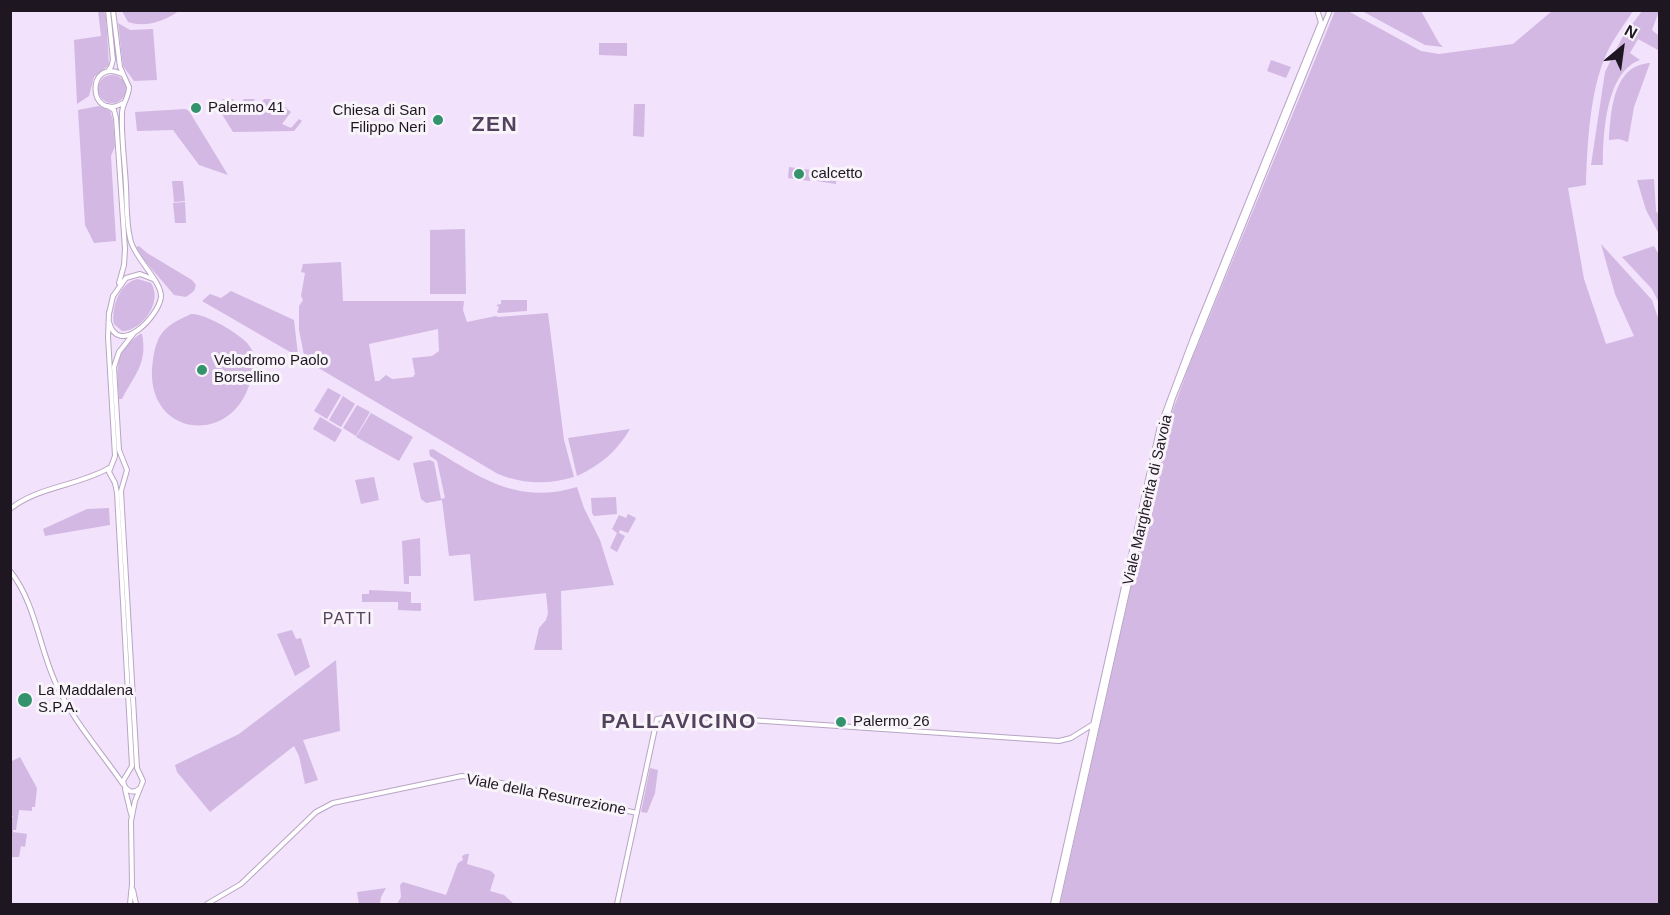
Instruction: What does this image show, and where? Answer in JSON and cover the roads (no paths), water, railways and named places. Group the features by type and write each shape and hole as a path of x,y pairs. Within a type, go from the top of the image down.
{"street":[{"path":"108,10 113,60 111,67 97,79 94,89 98,99 112,108 116,115 125,254 122,275 109,312 108,337 115,454 109,471 116,486 117,497 132,765 123,780 131,821 130,904"},
{"path":"113,10 120,67 129,87 122,115 130,239 137,257 160,290 159,302 150,319 134,333 119,352 114,367 119,450 127,473 121,491 137,768 142,781 131,821"},
{"path":"1317,10 1323,22"},
{"name":"Viale Margherita di Savoia","path":"1055,904 1096,723 1147,476 1163,416 1323,22 1330,10"},
{"path":"106,72 117,72 124,76"},
{"path":"108,106 119,105 125,100"},
{"path":"115,292 123,280 130,275 144,274 153,279"},
{"path":"109,312 110,324 114,331 123,336 134,333"},
{"path":"10,509 32,496 91,476 120,463 124,466"},
{"path":"91,476 105,474 119,481 124,478"},
{"path":"10,571 24,594 56,685 79,725 128,790 133,792 140,788"},
{"path":"616,904 657,719 677,716 724,718 1059,741 1071,738 1096,723"},
{"path":"111,767 119,774 136,773 140,775"},
{"name":"Viale della Resurrezione","path":"207,904 241,884 316,812 333,803 352,798 462,776 637,813"},
{"path":"132,884 136,904"}],"place":[{"name":"Palermo 41","path":"196,108"},
{"name":"Chiesa di San Filippo Neri","path":"438,120"},
{"name":"calcetto","path":"799,174"},
{"name":"Velodromo Paolo Borsellino","path":"202,370"},
{"name":"La Maddalena S.P.A.","path":"25,700"},
{"name":"Palermo 26","path":"841,722"}],"district":[{"name":"ZEN","path":"495,125"},
{"name":"PATTI","path":"348,620"},
{"name":"PALLAVICINO","path":"679,722"}]}
